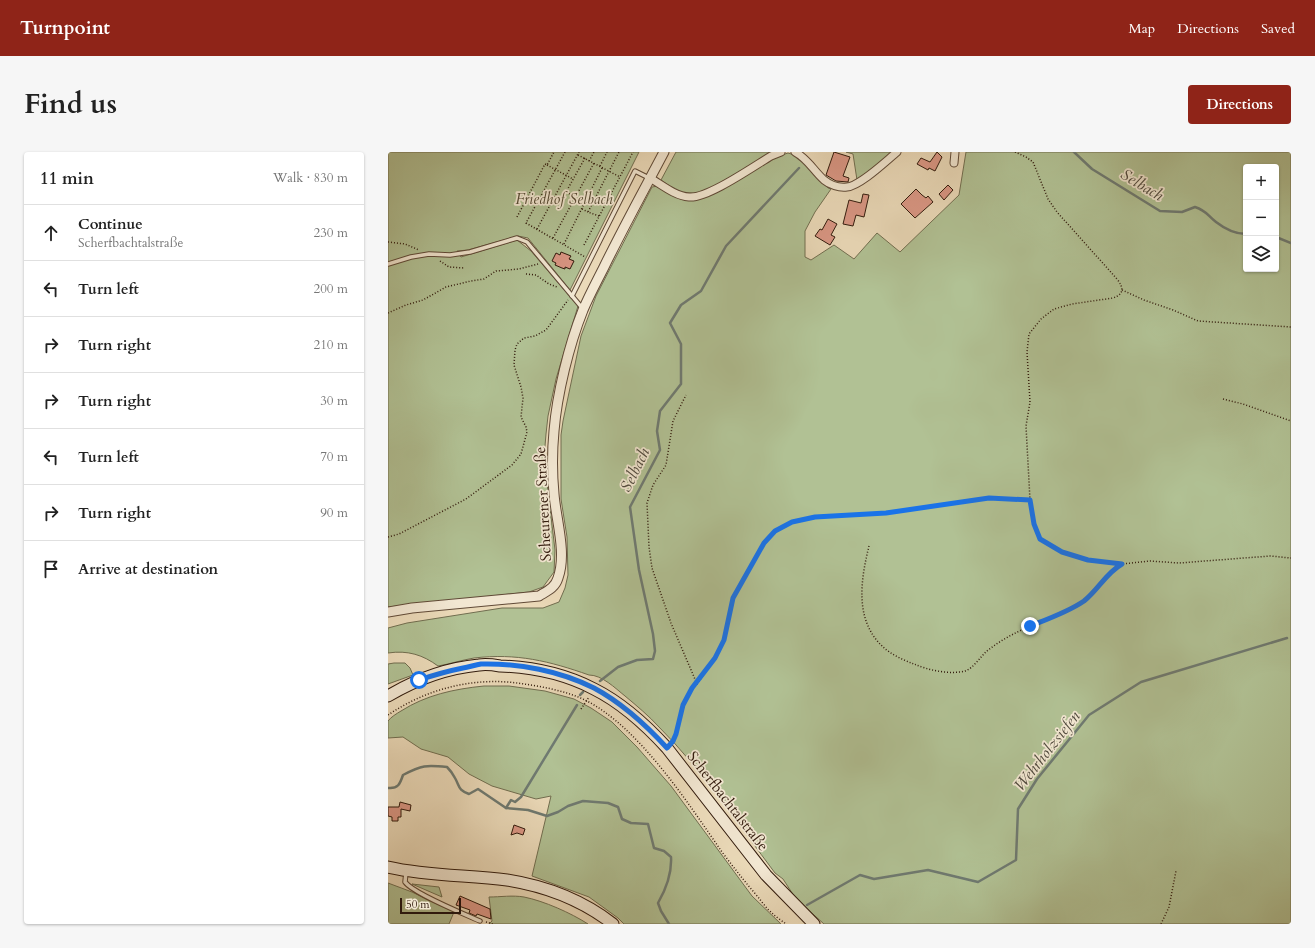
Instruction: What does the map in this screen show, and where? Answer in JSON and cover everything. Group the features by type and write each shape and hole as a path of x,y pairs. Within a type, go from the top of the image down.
{"main road":[{"name":"Scherfbachtalstraße","path":"388,696 428,677 480,664 514,666 551,672 594,688 629,712 667,748 766,874 814,924"},
{"path":"388,867 407,871 507,880 530,885 575,901 596,912 613,924"}],"street":[{"name":"Scheurener Straße","path":"388,612 412,608 539,596 550,590 558,580 561,558 552,460 554,430 564,372 583,309 664,152"},
{"path":"650,178 679,195 690,198 706,193 771,156 781,152"},
{"path":"795,152 804,157 825,180 838,187 848,187 860,181 897,152"},
{"path":"954,163 955,152"}],"lane":[{"path":"572,296 635,171 650,178"},
{"path":"388,264 411,257 429,254 450,255 470,252 517,238 527,242 583,309"},
{"path":"407,871 406,882 410,886 440,903 480,920"}],"path":[{"path":"517,217 545,164 547,165 554,152"},
{"path":"565,152 526,223 590,260"},
{"path":"537,230 579,152"},
{"path":"589,161 594,152"},
{"path":"564,244 582,209 607,152"},
{"path":"588,212 618,152"},
{"path":"584,245 633,152"},
{"path":"1015,152 1026,156 1033,162 1048,199 1057,212 1117,279 1122,290 1118,296 1113,298 1072,304 1054,309 1041,319 1030,334 1027,352 1030,402 1026,426 1030,500 1034,524 1040,539 1062,552 1088,560 1122,564 1150,561 1179,563 1270,556 1291,558"},
{"path":"578,155 620,177"},
{"path":"575,197 566,192 585,158"},
{"path":"553,238 594,163"},
{"path":"547,165 573,179"},
{"path":"582,209 599,216"},
{"path":"388,313 406,305 423,300 446,287 484,279 496,271 519,269 544,263"},
{"path":"526,274 536,276 549,284 558,287 563,285"},
{"path":"1122,290 1198,321 1291,327"},
{"path":"388,537 399,534 466,498 512,465 521,454 527,432 521,417 523,398 514,365 515,350 517,344 524,338 535,336 546,330 572,296"},
{"path":"686,395 673,421 666,464 652,485 647,503 649,547 652,568 671,623 696,684"},
{"path":"1223,399 1243,404 1291,421"},
{"path":"667,748 673,741 676,734 683,705 692,688 715,658 724,640 733,598 764,543 775,531 792,522 815,517 886,513 989,498 1030,500"},
{"path":"869,546 865,563 861,603 866,620 873,634 882,647 902,659 924,668 948,672 966,671 982,655 1005,638 1074,607 1085,600 1110,573 1122,564"},
{"path":"388,715 404,705 432,692 454,686 479,682 506,682 536,685 564,692 587,701 613,718 654,760 675,786 739,875 772,913 786,924"},
{"path":"581,710 594,688"},
{"path":"1161,924 1169,907 1176,871"},
{"path":"480,920 494,924"}],"green space":[{"name":"Friedhof Selbach","path":"388,152 639,152 570,290 528,238 518,236 468,250 457,251 461,257 517,240 531,251 578,306 556,379 548,416 546,434 544,458 555,550 554,572 543,587 529,592 388,607"},
{"path":"676,152 774,152 711,188 697,193 685,193 677,191 661,180"},
{"path":"846,152 894,152 857,180 853,154"},
{"path":"966,152 1291,152 1291,924 824,924 796,899 783,879 775,873 720,798 675,744 643,711 613,686 599,677 546,662 519,657 474,658 438,666 415,654 402,652 388,653 388,628 407,623 502,608 543,608 559,602 565,588 568,575 567,537 561,499 561,435 581,336 596,296 652,187 658,186 694,199 776,157 788,153 801,157 828,188 831,189 815,212 805,231 805,257 811,260 834,245 854,259 877,233 900,252 959,195"},
{"path":"405,663 410,668 413,675 388,684 388,664"},
{"path":"484,686 509,686 545,691 574,699 612,722 637,747 671,786 752,896 781,924 624,924 589,897 532,876 551,796 536,799 492,786 469,774 448,757 421,749 403,737 388,738 388,721 395,714 411,705 441,694"},
{"path":"388,883 412,892 454,912 449,924 388,924"},
{"path":"412,884 439,887 442,897"},
{"path":"515,896 540,901 588,924 489,924 492,921 489,897"}],"building":[{"path":"834,152 850,157 843,176 849,178 848,182 836,181 826,175"},
{"path":"937,152 942,157 935,171 929,168 928,170 917,164 921,158 930,162"},
{"path":"948,185 953,190 944,200 939,194"},
{"path":"916,189 926,198 928,196 933,202 915,218 901,204"},
{"path":"863,194 869,195 864,217 856,215 853,226 843,224 849,200 861,203"},
{"path":"828,219 837,224 831,235 835,237 830,245 815,236 820,229 822,230"},
{"path":"561,252 571,256 569,259 574,261 570,269 565,267 565,269 555,265 556,263 552,261 556,253 560,255"},
{"path":"400,802 411,805 410,811 401,809 401,817 398,817 398,821 392,821 392,817 388,816 388,807 399,807"},
{"path":"514,825 525,829 523,835 517,833 511,835"},
{"path":"460,896 490,909 491,919 477,914 476,916 469,913 470,910 456,905"}],"waterway":[{"name":"Selbach","path":"1074,152 1092,169 1160,211 1182,212 1195,207 1205,212 1227,229 1243,234"},
{"name":"Selbach","path":"600,681 618,667 637,660 653,659 655,651 653,634 639,570 630,507 660,450 657,431 660,411 681,384 681,344 670,323 681,305 701,291 726,246 799,168"},
{"name":"Selbach","path":"1279,238 1291,243"},
{"name":"Wehrholzsiefen","path":"807,905 860,875 874,879 928,870 978,882 1016,860 1018,809 1037,779 1089,715 1141,682 1287,638"},
{"name":"Selbach","path":"580,695 583,692"},
{"name":"Selbach","path":"506,808 511,800 515,802 521,797 577,705"},
{"path":"388,788 396,787 400,783 403,775 415,769 424,766 440,766 448,768 463,791 469,794 478,789 506,808 528,810 547,816 583,801 608,803 618,807 622,819 631,823 648,824 654,848 664,851 671,857 671,869 668,881 658,903 669,924"}],"route":[{"path":"419,680 439,673 480,664 514,666 551,672 594,688 618,703 656,736 667,748 673,741 676,734 683,705 692,688 699,681 715,658 724,640 733,598 764,543 775,531 792,522 815,517 886,513 989,498 1030,500 1034,524 1040,539 1062,552 1088,560 1122,564 1110,573 1085,600 1060,614 1030,626"}]}
